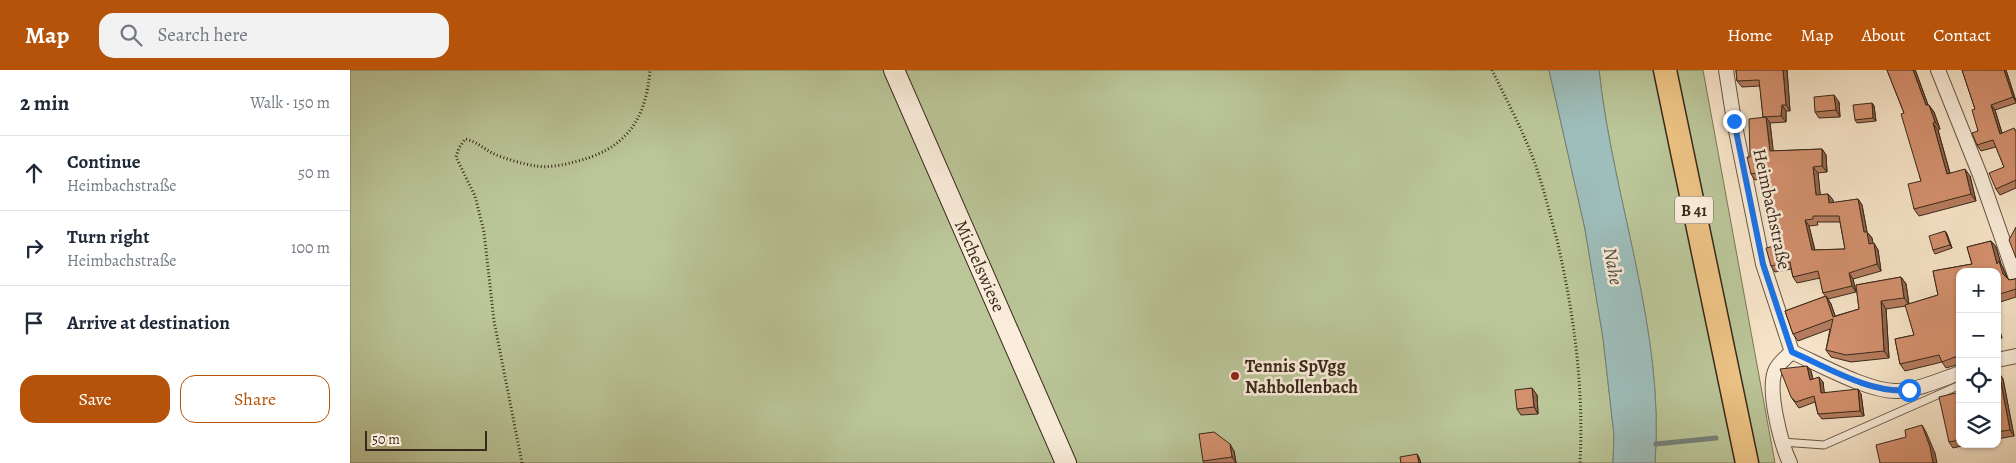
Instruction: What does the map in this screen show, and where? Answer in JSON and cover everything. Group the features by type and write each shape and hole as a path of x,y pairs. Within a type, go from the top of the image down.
{"main road":[{"name":"B 41","path":"1665,70 1747,463"}],"street":[{"name":"Michelswiese","path":"894,70 1066,463"},
{"name":"Heimbachstraße","path":"1726,70 1734,121 1763,264 1792,352"},
{"path":"1938,70 1983,183 2016,278"},
{"path":"1790,463 1782,442 1772,390 1773,379 1780,362 1792,352 1860,382 1885,390 1909,390 1956,374"},
{"path":"2001,359 2016,356"}],"lane":[{"path":"1782,442 1824,445 1956,387"}],"path":[{"path":"522,463 494,321 484,232 475,196 456,157 458,148 465,139 474,141 492,153 538,166 565,164 596,157 620,142 640,116 649,83 650,70"},
{"path":"1492,70 1531,153 1546,198 1568,288 1580,373 1582,432 1580,463"}],"green space":[{"path":"350,70 1549,70 1585,229 1603,338 1614,435 1613,463 350,463"},
{"path":"1599,70 1703,70 1775,463 1655,463 1656,413 1652,363 1636,265 1606,119"}],"water":[{"name":"Nahe","path":"1549,70 1599,70 1615,168 1645,314 1652,363 1656,413 1655,463 1613,463 1614,435 1603,338 1585,229"}],"building":[{"path":"1736,70 1783,70 1786,105 1782,105 1781,116 1763,117 1759,80 1737,81"},
{"path":"1887,70 1913,70 1926,105 1929,105 1935,122 1933,123 1947,174 1965,169 1971,194 1914,209 1908,184 1921,181 1901,114 1904,113"},
{"path":"1962,70 2004,70 2013,97 1991,105 2000,134 2014,128 2016,132 2016,180 1996,189 1989,173 2004,167 1993,140 1977,145 1972,133 1978,131 1972,110 1975,109"},
{"path":"1834,95 1836,110 1815,112 1814,97"},
{"path":"1872,103 1873,118 1855,120 1853,105"},
{"path":"1766,117 1770,151 1822,149 1822,166 1813,167 1816,195 1828,194 1829,203 1858,199 1864,232 1867,232 1869,244 1874,243 1877,264 1849,273 1852,286 1823,293 1818,271 1793,277 1790,262 1771,266 1766,248 1774,246 1768,198 1764,198 1762,172 1751,174 1747,157 1750,157 1749,119","holes":["1813,216 1839,216 1845,249 1812,250 1805,220 1813,219"]},
{"path":"2016,227 2016,258 2009,240"},
{"path":"1945,231 1950,245 1933,250 1929,236"},
{"path":"1991,241 1997,264 1999,261 2003,274 2009,280 2016,278 2016,289 2001,294 2001,268 1956,268 1956,357 1942,362 1939,355 1900,364 1895,339 1914,335 1905,305 1938,295 1933,271 1972,264 1967,247"},
{"path":"1901,277 1904,298 1881,301 1884,351 1846,355 1826,350 1833,319 1793,334 1785,311 1826,296 1833,317 1859,309 1856,285"},
{"path":"1807,366 1810,380 1819,377 1821,393 1858,389 1860,411 1818,414 1814,396 1796,402 1791,397 1780,369"},
{"path":"2001,383 2010,430 2001,431"},
{"path":"1532,388 1534,407 1517,409 1515,390"},
{"path":"1956,393 1956,441 1949,442 1939,397"},
{"path":"1922,425 1930,447 1933,463 1880,463 1876,445 1906,437 1905,430"},
{"path":"1214,432 1230,444 1232,457 1203,461 1199,434"},
{"path":"1417,454 1419,463 1401,463 1400,457"}],"waterway":[{"path":"1656,444 1716,438"}],"place":[{"name":"Tennis SpVgg Nahbollenbach","path":"1235,376"}],"route":[{"path":"1734,121 1763,264 1792,352 1873,387 1896,391 1909,390"}]}
